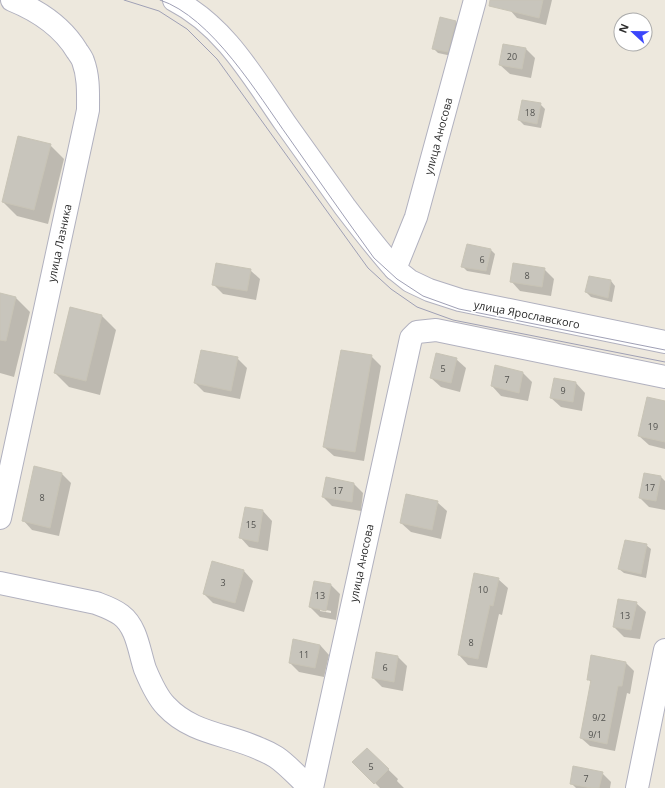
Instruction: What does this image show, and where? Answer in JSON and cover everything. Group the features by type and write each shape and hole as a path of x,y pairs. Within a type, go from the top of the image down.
{"street":[{"name":"улица Лазника","path":"0,518 88,110 88,83 83,60 72,44 56,25 44,16 12,0"},
{"name":"улица Ярославского","path":"174,0 184,5 208,22 233,48 311,160 378,251 395,269 410,281 429,290 460,300 665,342"},
{"name":"улица Аносова","path":"395,269 416,217 475,0"},
{"name":"улица Аносова","path":"311,788 411,338 417,332 436,330 665,377"},
{"path":"0,583 96,603 120,614 128,622 136,639 146,670 154,688 166,706 187,722 201,730 240,741 276,757 311,788"},
{"path":"637,788 665,650"}],"building":[{"path":"490,0 543,0 539,18 489,6"},
{"path":"440,17 456,21 448,52 432,49"},
{"path":"503,44 526,48 522,69 499,65"},
{"path":"522,100 541,103 537,124 518,120"},
{"path":"18,136 51,144 34,210 2,202"},
{"path":"467,244 491,249 486,271 461,267"},
{"path":"216,263 251,269 247,291 212,285"},
{"path":"513,263 545,268 542,287 510,282"},
{"path":"589,276 611,280 608,298 585,292"},
{"path":"0,293 16,297 6,341 0,340"},
{"path":"70,307 102,315 86,381 54,373"},
{"path":"201,350 238,357 231,391 194,383"},
{"path":"341,350 372,355 355,452 323,447"},
{"path":"436,353 457,358 451,383 430,378"},
{"path":"495,365 523,372 519,393 491,386"},
{"path":"554,378 576,382 573,402 550,398"},
{"path":"647,397 665,401 665,442 638,436"},
{"path":"34,466 62,473 50,528 22,521"},
{"path":"644,473 661,476 656,501 639,498"},
{"path":"326,477 354,483 352,502 322,497"},
{"path":"406,494 438,501 432,530 400,523"},
{"path":"245,507 263,510 258,542 239,538"},
{"path":"625,540 647,544 641,574 618,569"},
{"path":"212,561 244,570 235,603 203,594"},
{"path":"474,573 499,578 493,606 490,605 478,659 458,655"},
{"path":"314,581 331,584 326,611 309,607"},
{"path":"618,599 637,602 631,630 613,627"},
{"path":"293,639 320,645 315,668 289,663"},
{"path":"376,652 398,656 394,682 372,678"},
{"path":"591,655 626,662 622,686 618,686 607,744 580,738 591,680 587,680"},
{"path":"367,748 389,769 374,784 352,762"},
{"path":"573,766 603,772 599,788 570,784"}],"tram line":[{"path":"124,0 159,11 187,29 217,59 368,268 391,289 417,307 453,320 665,362"},
{"path":"160,0 179,9 198,23 232,59 374,258 397,279 423,296 459,309 665,350"}]}
